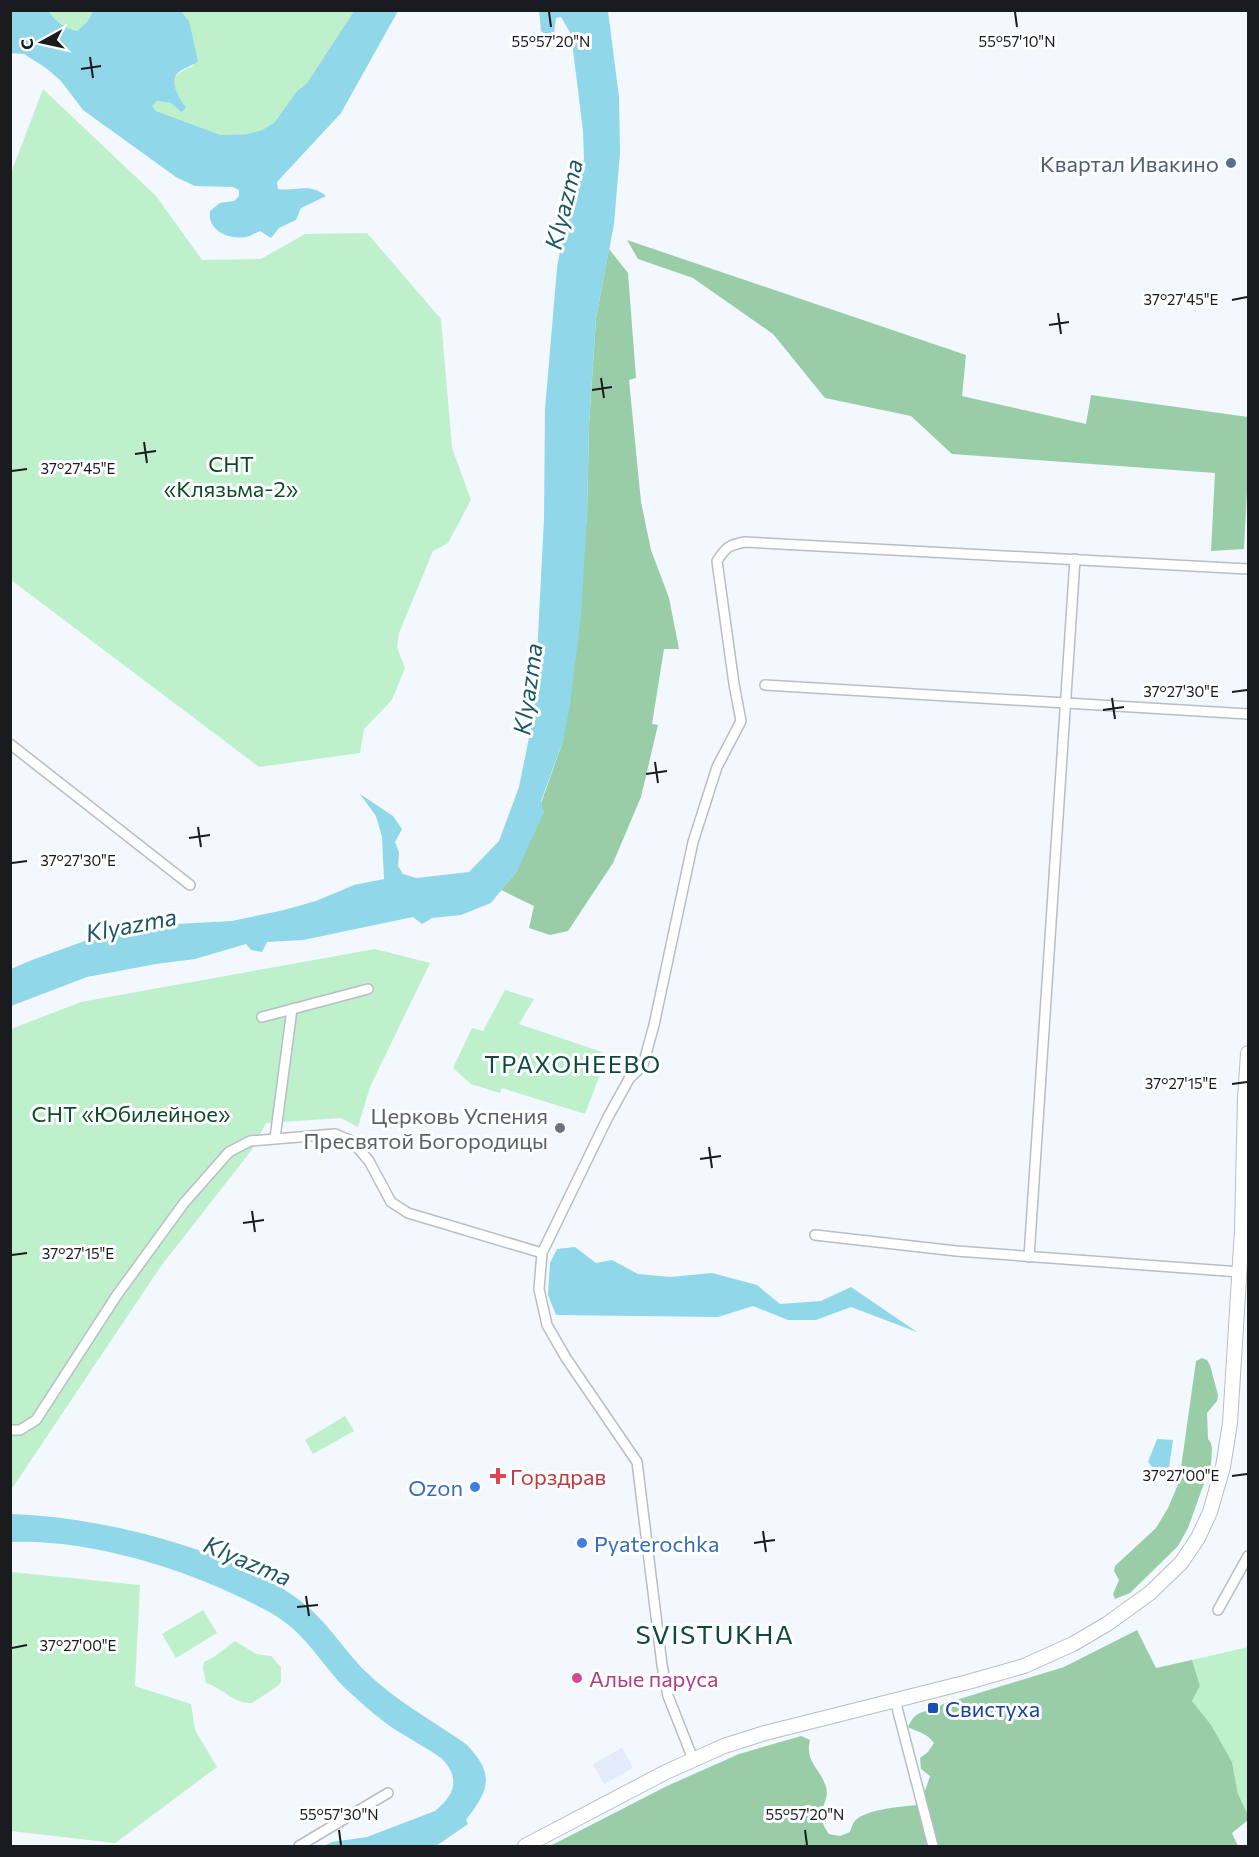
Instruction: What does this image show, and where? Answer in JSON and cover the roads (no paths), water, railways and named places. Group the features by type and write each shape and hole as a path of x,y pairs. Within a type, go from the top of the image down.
{"main road":[{"path":"525,1846 693,1759 724,1746 765,1733 1024,1666 1073,1644 1107,1624 1150,1593 1181,1563 1198,1538 1210,1512 1222,1467 1230,1423 1240,1272 1248,1053"}],"street":[{"path":"693,1759 668,1696 662,1665 637,1462 566,1358 547,1325 539,1289 542,1253 607,1119 629,1079 643,1065 654,1026 693,842 717,767 741,721 717,561 725,549 733,544 745,542 1248,570"},
{"path":"1029,1257 1075,560"},
{"path":"765,685 1248,714"},
{"path":"10,744 190,885"},
{"path":"262,1017 368,989"},
{"path":"275,1138 292,1009"},
{"path":"10,1430 20,1430 36,1420 117,1295 184,1203 229,1152 250,1141 335,1134 352,1141 369,1161 391,1202 408,1213 542,1253"},
{"path":"815,1235 912,1247 1240,1272"},
{"path":"1218,1610 1248,1556"},
{"path":"896,1700 933,1846"},
{"path":"299,1846 388,1793"}],"water":[{"path":"11,10 49,11 61,24 77,31 87,22 93,11 181,11 189,21 198,61 176,75 176,90 186,108 181,112 171,103 157,101 152,106 156,111 221,135 248,134 262,130 275,122 296,92 307,83 354,11 398,11 341,113 277,182 278,189 308,188 326,196 301,208 296,220 279,228 271,238 260,231 248,237 239,238 220,233 212,224 210,211 220,203 234,201 239,196 239,190 233,187 195,186 176,177 83,110 61,81 46,68 24,54 11,53"},
{"path":"539,11 608,11 619,97 620,153 614,224 596,318 581,615 570,705 563,741 541,801 544,812 517,871 491,903 461,915 432,918 422,924 413,917 303,940 267,942 262,952 251,950 246,944 195,959 87,977 11,1006 11,969 107,933 157,925 232,921 284,910 316,901 354,885 384,879 382,837 376,816 360,794 393,816 402,829 395,842 399,852 398,866 403,874 416,878 469,872 499,841 519,787 534,713 544,519 545,409 557,268 568,205 584,159 583,131 571,34 561,17 556,18 553,41 541,31"},
{"path":"575,1247 596,1263 612,1260 638,1274 670,1277 712,1273 757,1285 780,1304 821,1301 851,1287 917,1332 851,1307 816,1320 788,1320 753,1306 718,1317 556,1315 548,1295 550,1263 557,1249"},
{"path":"1157,1439 1173,1440 1168,1474 1159,1475 1148,1462"},
{"path":"10,1514 83,1521 163,1539 239,1566 273,1583 302,1602 372,1678 466,1744 482,1764 486,1782 480,1799 466,1820 468,1824 436,1846 324,1846 332,1842 367,1837 435,1811 447,1799 453,1786 451,1772 447,1765 441,1758 371,1711 338,1681 299,1634 268,1612 218,1587 130,1557 69,1545 11,1542"}],"place":[{"name":"Квартал Ивакино","path":"1231,163"},
{"name":"Церковь Успения Пресвятой Богородицы","path":"560,1128"},
{"name":"Горздрав","path":"498,1476"},
{"name":"Ozon","path":"475,1487"},
{"name":"Pyaterochka","path":"582,1543"},
{"name":"Алые паруса","path":"577,1678"},
{"name":"Свистуха","path":"933,1708"}],"district":[{"name":"ТРАХОНЕЕВО","path":"573,1063"},
{"name":"SVISTUKHA","path":"715,1633"}],"water label":[{"name":"Klyazma","path":"563,204"},
{"name":"Klyazma","path":"527,689"},
{"name":"Klyazma","path":"131,924"},
{"name":"Klyazma","path":"248,1560"}],"park label":[{"name":"СНТ «Клязьма-2»","path":"231,476"},
{"name":"СНТ «Юбилейное»","path":"131,1113"}]}
